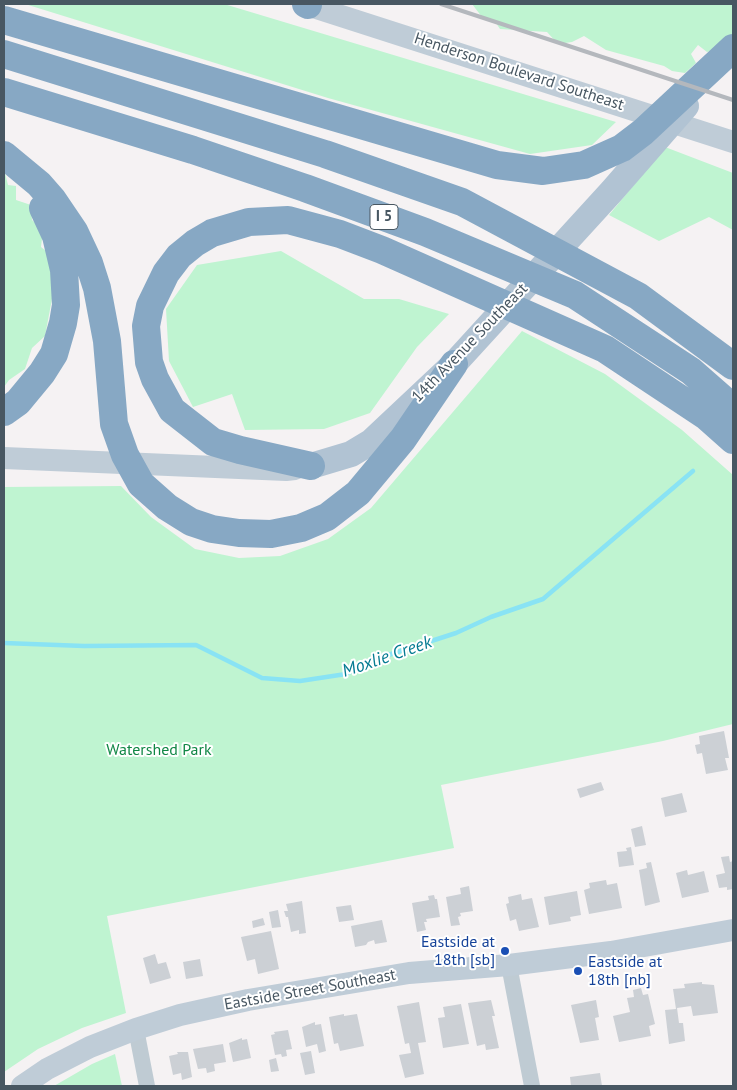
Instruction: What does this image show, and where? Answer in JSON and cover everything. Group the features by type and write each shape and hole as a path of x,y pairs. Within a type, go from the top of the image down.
{"highway":[{"path":"4,20 497,164 543,171 584,165 611,154 633,141 733,49"},
{"name":"I 5","path":"4,54 306,148 462,202 638,296 733,366"},
{"name":"I 5","path":"4,92 193,150 297,185 425,232 575,295 691,371 733,408"},
{"path":"4,155 38,184 53,200 80,244 97,288 107,341 114,424 125,455 141,484 167,507 192,522 230,532 271,534 301,528 327,517 358,492 403,439 454,364"},
{"path":"4,161 30,191 50,222 56,236 66,288 63,323 54,354 29,390 4,412"},
{"path":"311,466 212,442 172,410 155,379 150,362 146,326 150,306 166,272 179,256 195,243 212,233 249,222 288,220 340,234 382,250 605,349 706,416 733,440"}],"main road":[{"name":"Henderson Boulevard Southeast","path":"306,4 733,142"},
{"name":"14th Avenue Southeast","path":"4,458 286,470 311,466 351,454 371,442 454,364 612,191 733,49"},
{"name":"Eastside Street Southeast","path":"22,1086 47,1069 90,1047 136,1029 180,1015 316,987 409,973 509,965 610,952 733,930"}],"street":[{"path":"509,965 532,1086"},
{"path":"136,1029 147,1086"}],"green space":[{"path":"25,4 224,4 616,122 592,145 530,154 328,98"},
{"path":"472,4 733,4 733,41 723,48 707,52 698,45 691,54 696,63 685,73 672,71 664,66 606,50 584,36 572,42 558,44 547,32 500,29 494,20 482,17"},
{"path":"665,147 733,173 733,230 709,217 659,241 609,215"},
{"path":"4,169 8,185 16,186 16,200 31,205 32,220 43,230 41,247 46,251 55,283 45,336 32,348 25,369 9,380 4,387"},
{"path":"281,251 364,299 399,299 449,314 417,347 370,413 324,429 245,430 232,394 193,407 169,361 166,309 197,265"},
{"name":"Watershed Park","path":"522,331 605,374 682,430 733,475 733,724 663,741 441,785 454,848 107,916 126,1013 82,1028 38,1049 4,1072 4,487 121,486 151,517 195,549 239,558 280,556 328,539 371,508"},
{"path":"115,1054 122,1086 54,1086 92,1064"}],"building":[{"path":"724,731 729,758 725,758 728,770 706,774 702,753 697,754 695,745 700,744 699,736"},
{"path":"601,782 604,790 580,798 577,789"},
{"path":"682,793 687,812 665,817 661,798"},
{"path":"642,826 646,845 635,847 631,829"},
{"path":"631,847 634,865 619,867 617,852 627,851 626,848"},
{"path":"729,856 730,862 733,861 733,889 727,890 727,887 719,888 716,875 725,873 721,857"},
{"path":"651,862 660,902 645,906 639,870 647,868 646,863"},
{"path":"687,870 688,875 704,871 709,892 682,898 676,873"},
{"path":"606,880 607,885 617,883 622,908 589,914 584,890 590,888 589,883"},
{"path":"469,886 473,911 460,913 461,916 458,917 460,925 451,926 446,897 461,894 460,888"},
{"path":"577,891 581,915 570,917 571,921 549,925 544,897"},
{"path":"521,894 522,900 532,898 539,927 519,931 516,919 510,921 506,904 509,903 508,897"},
{"path":"434,895 435,899 437,899 440,917 426,919 427,922 424,922 426,930 417,932 412,903 429,900 428,896"},
{"path":"302,901 306,933 299,934 299,930 291,932 288,917 286,917 284,911 288,911 286,904"},
{"path":"351,905 354,920 339,922 336,907"},
{"path":"278,910 281,927 272,928 269,912"},
{"path":"263,918 265,925 253,928 252,921"},
{"path":"382,920 387,942 375,944 374,940 366,945 355,947 351,926"},
{"path":"271,931 279,969 258,974 255,959 247,961 241,937"},
{"path":"155,954 158,964 166,962 171,978 150,984 143,958"},
{"path":"200,959 203,976 186,979 183,962"},
{"path":"702,982 702,984 714,985 718,1013 693,1016 691,1006 677,1008 679,1023 683,1023 685,1041 669,1044 665,1010 676,1009 673,989 685,988 684,984"},
{"path":"641,988 643,995 648,994 655,1024 649,1026 651,1036 619,1042 613,1016 630,1012 627,998 634,997 633,990"},
{"path":"491,1000 495,1016 492,1016 499,1048 486,1050 485,1044 477,1046 468,1003"},
{"path":"596,1000 599,1017 595,1018 599,1040 580,1043 571,1005"},
{"path":"419,1002 426,1042 418,1043 424,1074 405,1078 399,1055 411,1053 409,1043 405,1044 397,1006"},
{"path":"461,1004 469,1044 443,1048 438,1018 445,1017 443,1007"},
{"path":"344,1014 344,1016 357,1014 364,1046 340,1051 338,1043 334,1044 329,1017"},
{"path":"315,1022 315,1025 321,1024 326,1051 319,1053 317,1044 306,1047 302,1027"},
{"path":"288,1030 292,1049 286,1050 287,1056 275,1055 271,1035 275,1034 274,1032"},
{"path":"242,1038 242,1040 247,1039 251,1058 233,1062 229,1043"},
{"path":"223,1044 226,1062 214,1064 215,1071 207,1073 206,1068 198,1069 193,1049"},
{"path":"311,1051 315,1073 305,1075 300,1053"},
{"path":"177,1052 188,1052 192,1077 182,1080 181,1073 173,1075 169,1056 178,1054"},
{"path":"276,1058 279,1071 271,1072 269,1060"},
{"path":"600,1073 602,1086 571,1086 570,1077"}],"waterway":[{"name":"Moxlie Creek","path":"4,643 84,646 196,645 262,678 300,681 346,674 379,658 456,633 491,617 543,599 693,471"}],"railway":[{"path":"441,4 733,100"}],"place":[{"name":"Eastside at 18th [sb]","path":"505,951"},
{"name":"Eastside at 18th [nb]","path":"578,971"}]}
